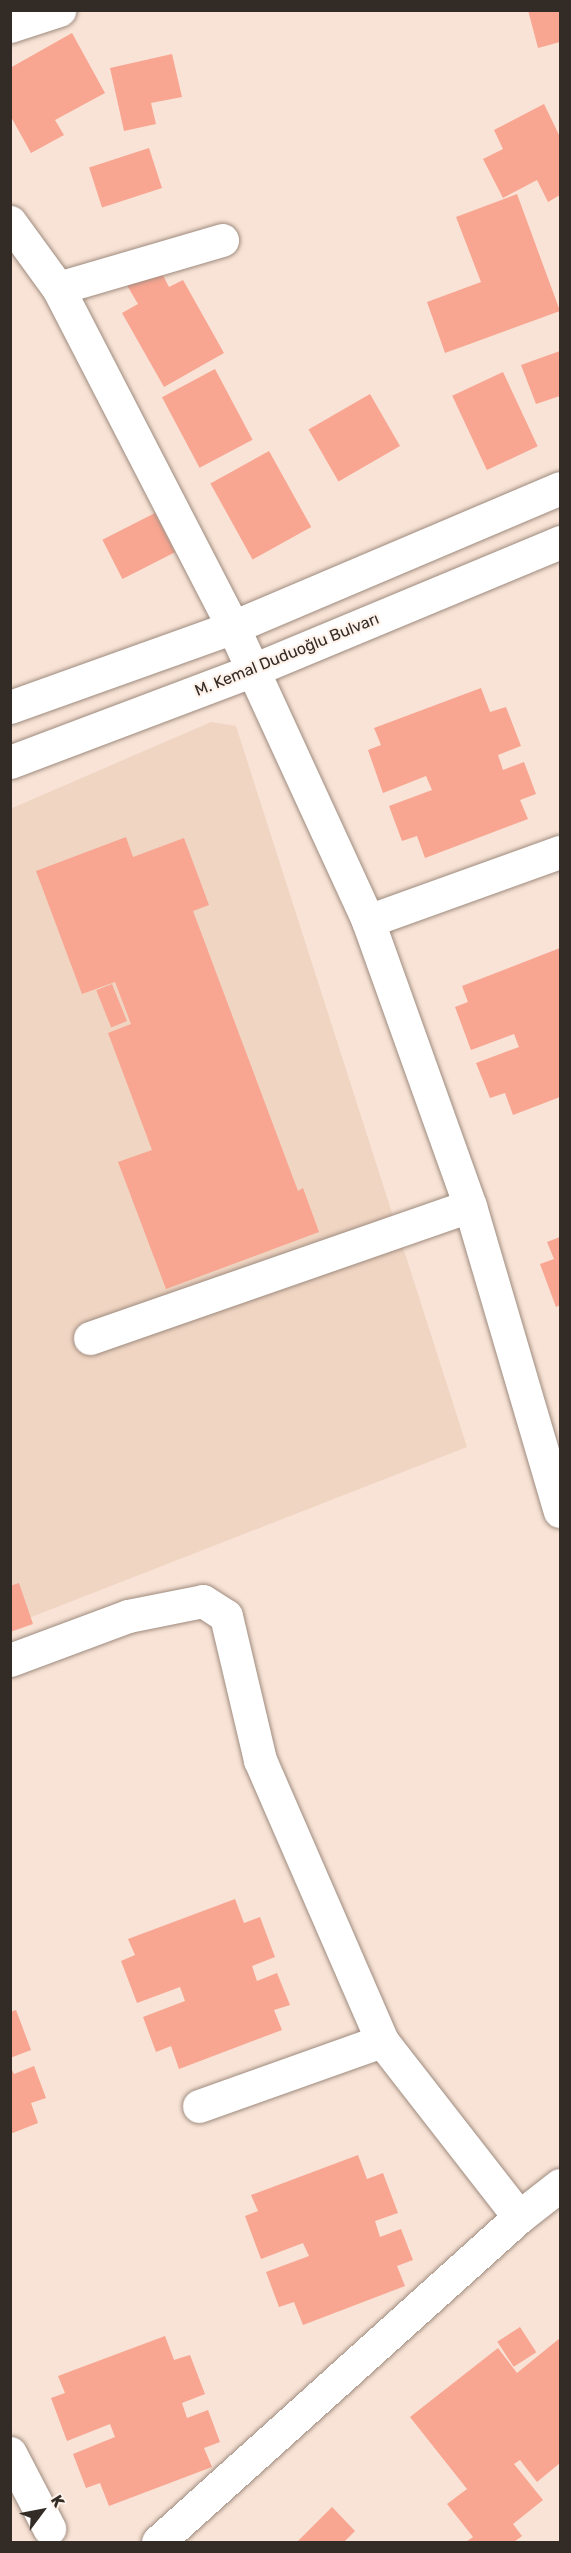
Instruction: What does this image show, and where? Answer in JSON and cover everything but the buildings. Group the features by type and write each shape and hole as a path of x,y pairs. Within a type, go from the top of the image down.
{"street":[{"path":"10,26 59,10"},
{"path":"10,222 58,288 233,627 368,921 549,1431 561,1511"},
{"path":"58,288 222,240"},
{"path":"10,707 233,627 561,488"},
{"name":"M. Kemal Duduoğlu Bulvarı","path":"10,762 253,670 561,542"},
{"path":"368,921 561,852"},
{"path":"90,1338 470,1206"},
{"path":"10,1660 128,1616 203,1601 226,1616 260,1760 382,2041 519,2217"},
{"path":"199,2106 382,2041"},
{"path":"158,2542 519,2217 561,2185"},
{"path":"10,2453 49,2528"}],"shaded area":[{"path":"211,722 236,726 467,1447 11,1625 10,809"}]}
